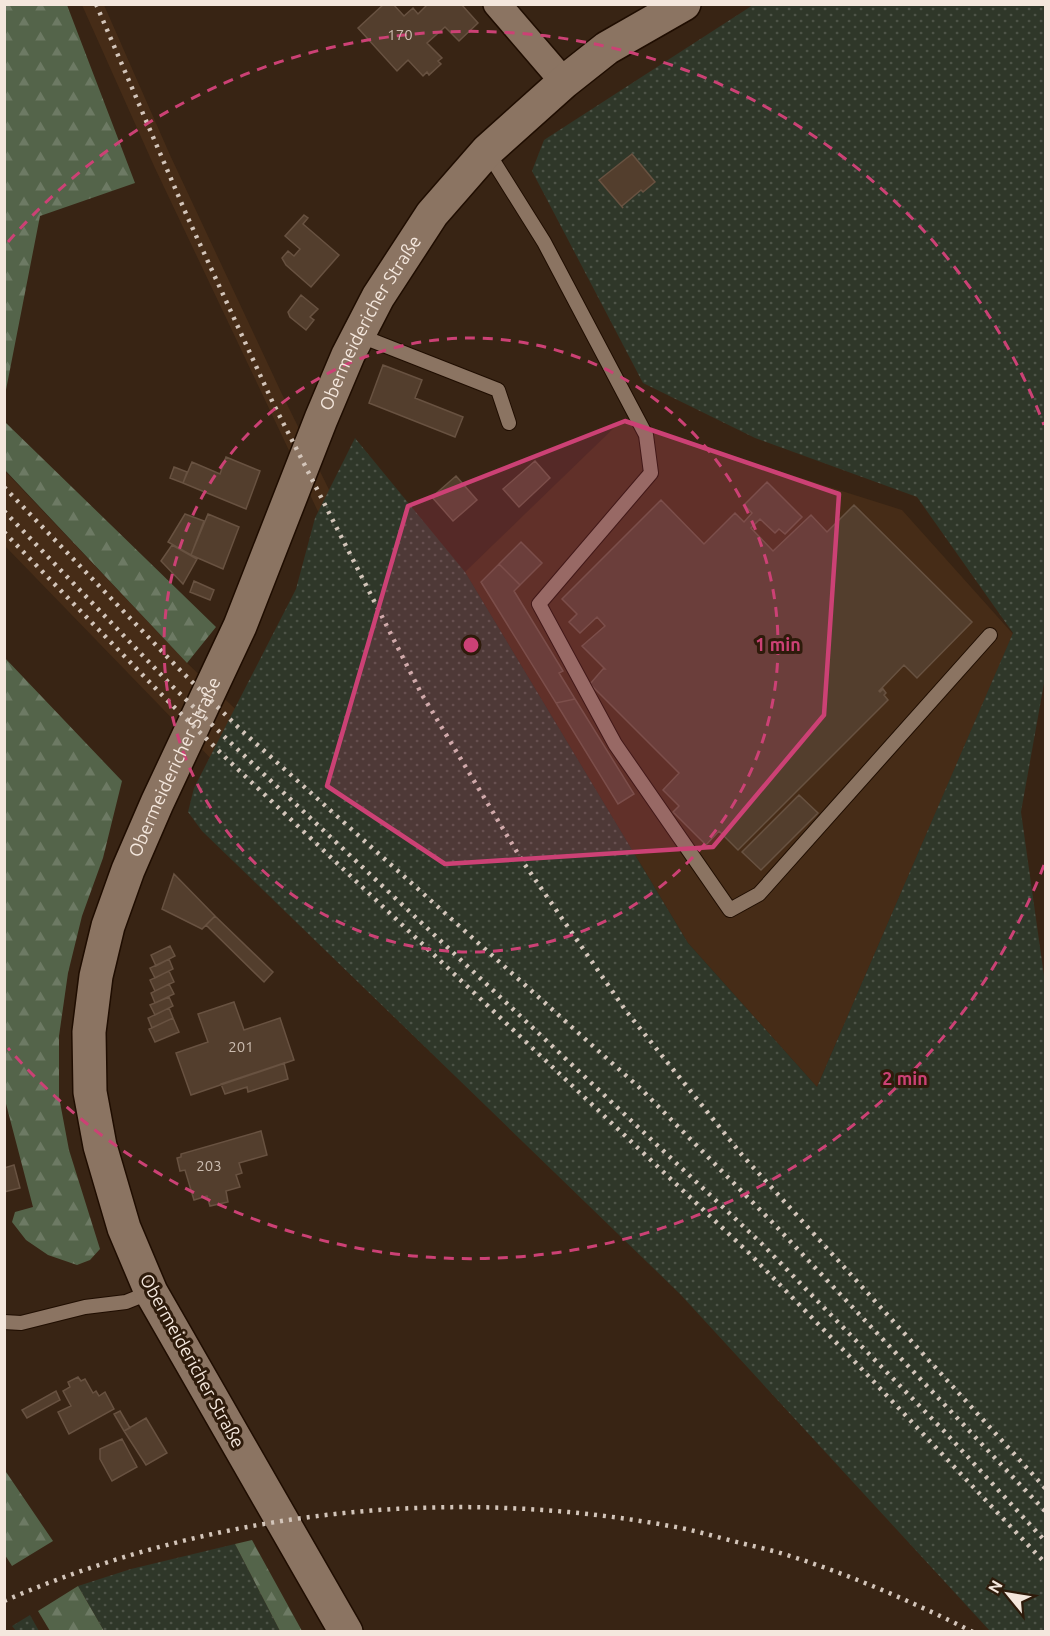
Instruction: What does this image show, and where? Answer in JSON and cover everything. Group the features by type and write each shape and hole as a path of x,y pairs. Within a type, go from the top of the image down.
{"main road":[{"name":"Obermeidericher Straße","path":"346,1632 151,1292 124,1228 100,1146 90,1092 89,1032 96,976 108,926 128,870 240,626 321,419 358,335 378,297 432,214 487,151 564,81 607,48 684,4"}],"street":[{"path":"497,4 564,81"}],"lane":[{"path":"487,151 544,242 646,435 651,473 539,604 615,744 730,910 759,894 990,635"},
{"path":"358,335 498,390 509,423"},
{"path":"4,1323 21,1323 86,1307 126,1302 151,1292"}],"highlighted area":[{"path":"625,421 839,494 824,715 713,847 445,864 327,786 408,506"}],"shaded area":[{"path":"82,5 104,5 170,155 339,510 431,687 524,845 584,937 648,1021 782,1185 1045,1469 1045,1582 647,1172 221,769 5,546 4,470 187,663 311,781 703,1127 572,954 508,859 412,699 322,520 154,166"},
{"path":"621,421 902,510 1013,634 817,1087 688,943 465,572"}],"green space":[{"path":"5,4 67,5 135,183 40,216 5,395"},
{"path":"753,5 1045,5 1046,672 1021,812 1046,990 1045,1631 990,1631 680,1294 202,831 188,812 194,788 296,589 315,518 355,438 465,572 688,943 817,1087 1013,633 917,497 755,438 643,383 532,171 544,140"},
{"path":"5,422 216,627 187,663 5,470"},
{"path":"4,657 122,781 103,858 82,916 68,973 59,1036 59,1097 69,1150 100,1249 90,1260 77,1265 48,1255 26,1240 12,1222 15,1212 33,1207 5,1100"},
{"path":"4,1469 53,1541 12,1566 5,1555"},
{"path":"252,1540 302,1631 280,1631 235,1544"},
{"path":"235,1544 280,1631 104,1631 78,1586 131,1569"},
{"path":"78,1586 104,1631 50,1631 38,1611"},
{"path":"30,1615 39,1631 16,1631 12,1626"}],"building":[{"path":"384,4 393,4 404,16 413,8 418,14 428,4 461,4 478,23 459,41 445,27 427,43 442,58 438,61 441,64 429,75 427,72 423,76 408,60 397,71 358,28"},
{"path":"632,154 655,182 643,192 641,190 622,206 623,208 599,180"},
{"path":"304,215 308,218 303,224 339,255 311,287 286,265 282,258 288,251 294,256 300,249 285,236"},
{"path":"301,295 318,309 310,317 314,320 306,330 290,317 288,312"},
{"path":"383,365 422,380 415,398 463,417 455,437 369,403"},
{"path":"226,457 260,471 246,509 183,483 192,462 220,474"},
{"path":"535,461 550,478 519,507 503,489"},
{"path":"174,467 187,472 183,483 170,478"},
{"path":"456,476 477,500 453,521 432,497"},
{"path":"767,482 802,517 785,534 779,529 775,533 760,519 751,528 773,551 811,515 827,532 854,505 972,622 917,678 904,665 879,691 883,689 888,700 738,850 719,831 706,845 673,812 679,806 663,790 679,773 590,684 605,669 582,646 605,626 597,617 580,633 569,622 577,614 562,599 661,500 704,544 735,513 744,522 752,513 744,505"},
{"path":"185,514 204,521 191,555 168,542"},
{"path":"208,514 239,527 223,569 191,555"},
{"path":"521,542 542,563 520,585 499,564"},
{"path":"172,545 197,559 183,584 161,561"},
{"path":"499,564 520,585 514,591 563,671 559,673 575,699 556,703 481,582"},
{"path":"194,581 214,590 210,600 190,592"},
{"path":"575,699 634,794 618,804 556,703"},
{"path":"799,795 818,813 761,870 742,852"},
{"path":"174,874 215,916 202,929 162,909"},
{"path":"215,916 273,972 264,982 206,925"},
{"path":"170,946 175,956 156,966 151,955"},
{"path":"169,959 173,969 155,978 150,968"},
{"path":"169,971 174,982 155,991 150,980"},
{"path":"169,984 174,994 155,1003 151,993"},
{"path":"169,997 173,1006 155,1015 150,1005"},
{"path":"234,1002 244,1030 280,1018 294,1060 191,1095 176,1053 208,1042 198,1014"},
{"path":"169,1008 173,1018 152,1028 148,1018"},
{"path":"173,1018 179,1032 155,1042 149,1029"},
{"path":"284,1063 288,1079 248,1092 247,1087 225,1094 221,1084"},
{"path":"261,1131 267,1155 239,1163 242,1173 236,1175 240,1187 226,1191 228,1202 210,1206 207,1196 194,1200 185,1170 180,1171 177,1158 181,1157 181,1154"},
{"path":"14,1165 20,1188 4,1192 4,1168"},
{"path":"78,1377 81,1381 85,1379 93,1393 96,1391 99,1396 105,1392 114,1409 69,1434 58,1412 71,1406 63,1391 70,1387 68,1382"},
{"path":"56,1391 60,1400 27,1418 22,1410"},
{"path":"120,1411 130,1428 124,1431 114,1414"},
{"path":"146,1418 167,1453 146,1465 124,1431"},
{"path":"122,1439 137,1467 112,1481 100,1459 100,1449"}],"railway":[{"path":"96,4 187,216 273,403 421,693 523,862 626,1011 742,1155 1046,1489"},
{"path":"4,487 178,668 242,731 642,1090 772,1222 1046,1512"},
{"path":"4,511 170,684 234,746 761,1243 943,1430 1046,1542"},
{"path":"4,532 228,760 749,1253 1046,1564"},
{"path":"4,1601 83,1570 165,1546 248,1527 331,1514 416,1508 501,1508 586,1514 670,1526 773,1551 858,1580 973,1632"}]}
